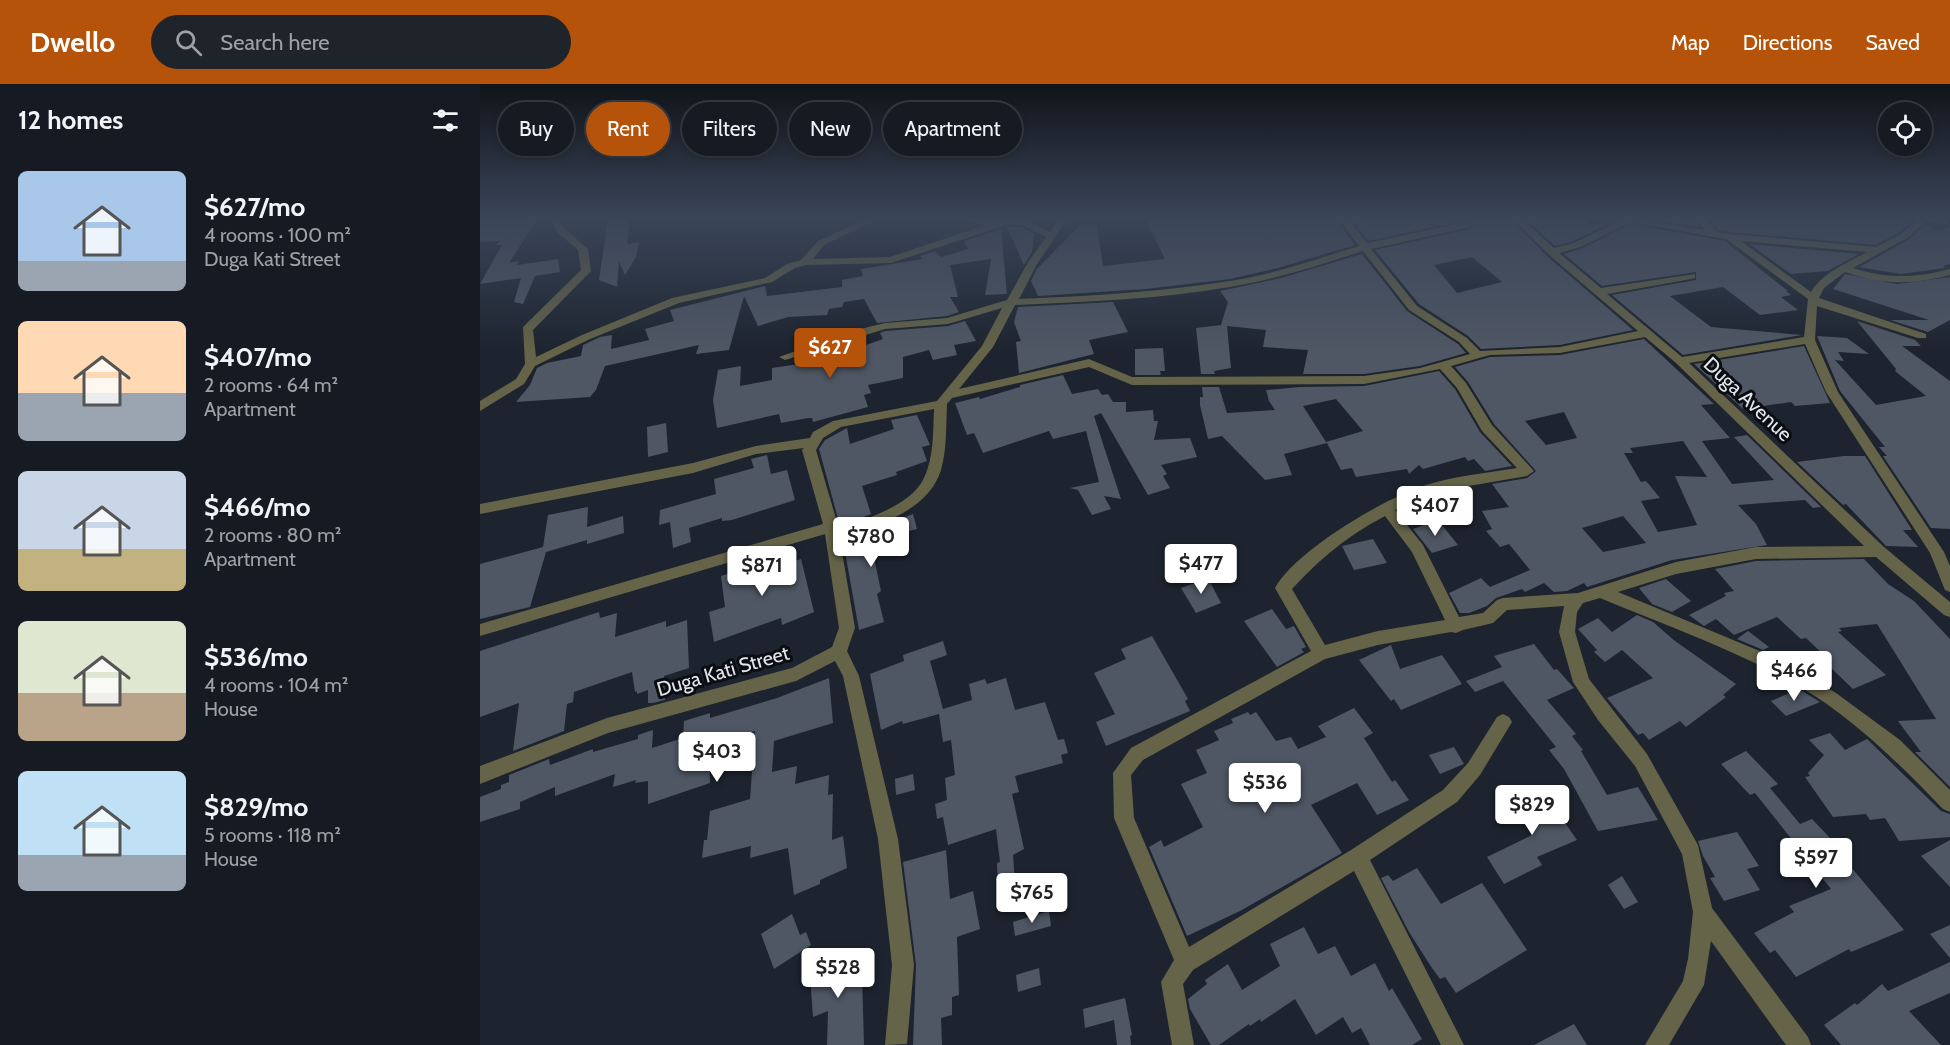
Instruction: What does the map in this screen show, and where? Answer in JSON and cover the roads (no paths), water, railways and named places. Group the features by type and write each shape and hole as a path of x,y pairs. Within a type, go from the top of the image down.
{"street":[{"path":"531,364 527,329 586,272 585,263"},
{"path":"480,407 520,381 531,364 586,337 676,300 768,280 800,263"},
{"path":"480,630 832,532 889,514 910,501 931,479 943,400 987,347 1034,263"},
{"path":"785,357 856,333 885,326 948,321 1013,302 1118,298 1198,289 1285,272 1315,263"},
{"path":"1378,263 1413,308 1463,340 1477,354"},
{"name":"Duga Avenue","path":"1564,263 1680,362 1879,551 1950,611"},
{"path":"1763,263 1813,300 1922,336"},
{"path":"1854,263 1820,286 1813,300 1809,340 1832,392 1937,552 1950,586"},
{"path":"1844,268 1879,280 1898,282 1918,281 1950,272"},
{"path":"1598,292 1691,276"},
{"path":"896,1044 903,965 888,839 851,676 839,651 848,628 832,532 808,450 818,435 837,424 1089,363 1100,365 1118,378 1132,381 1364,380 1443,365 1477,354 1574,349 1646,333"},
{"path":"1680,362 1809,340"},
{"path":"1321,653 1283,588 1318,552 1353,527 1411,495 1431,488 1527,471 1487,428 1462,386 1443,365"},
{"path":"480,508 693,468 756,450 813,442"},
{"path":"1387,509 1418,549 1456,627"},
{"path":"1185,962 1124,818 1122,772 1137,754 1165,737 1252,693 1321,653 1378,638 1456,627 1486,619 1503,604 1578,599 1604,593 1676,568 1756,553 1879,551"},
{"path":"1604,593 1780,667 1804,681 1894,746 1950,803"},
{"path":"1578,599 1569,611 1567,632 1581,682 1604,716 1641,760 1691,852 1703,912 1699,959 1693,985 1656,1045"},
{"name":"Duga Kati Street","path":"480,775 607,726 796,674 839,651"},
{"path":"1183,1045 1172,982 1185,962 1358,857 1450,796 1474,770 1503,722"},
{"path":"1358,857 1453,1045"},
{"path":"1703,912 1800,1045"}]}
